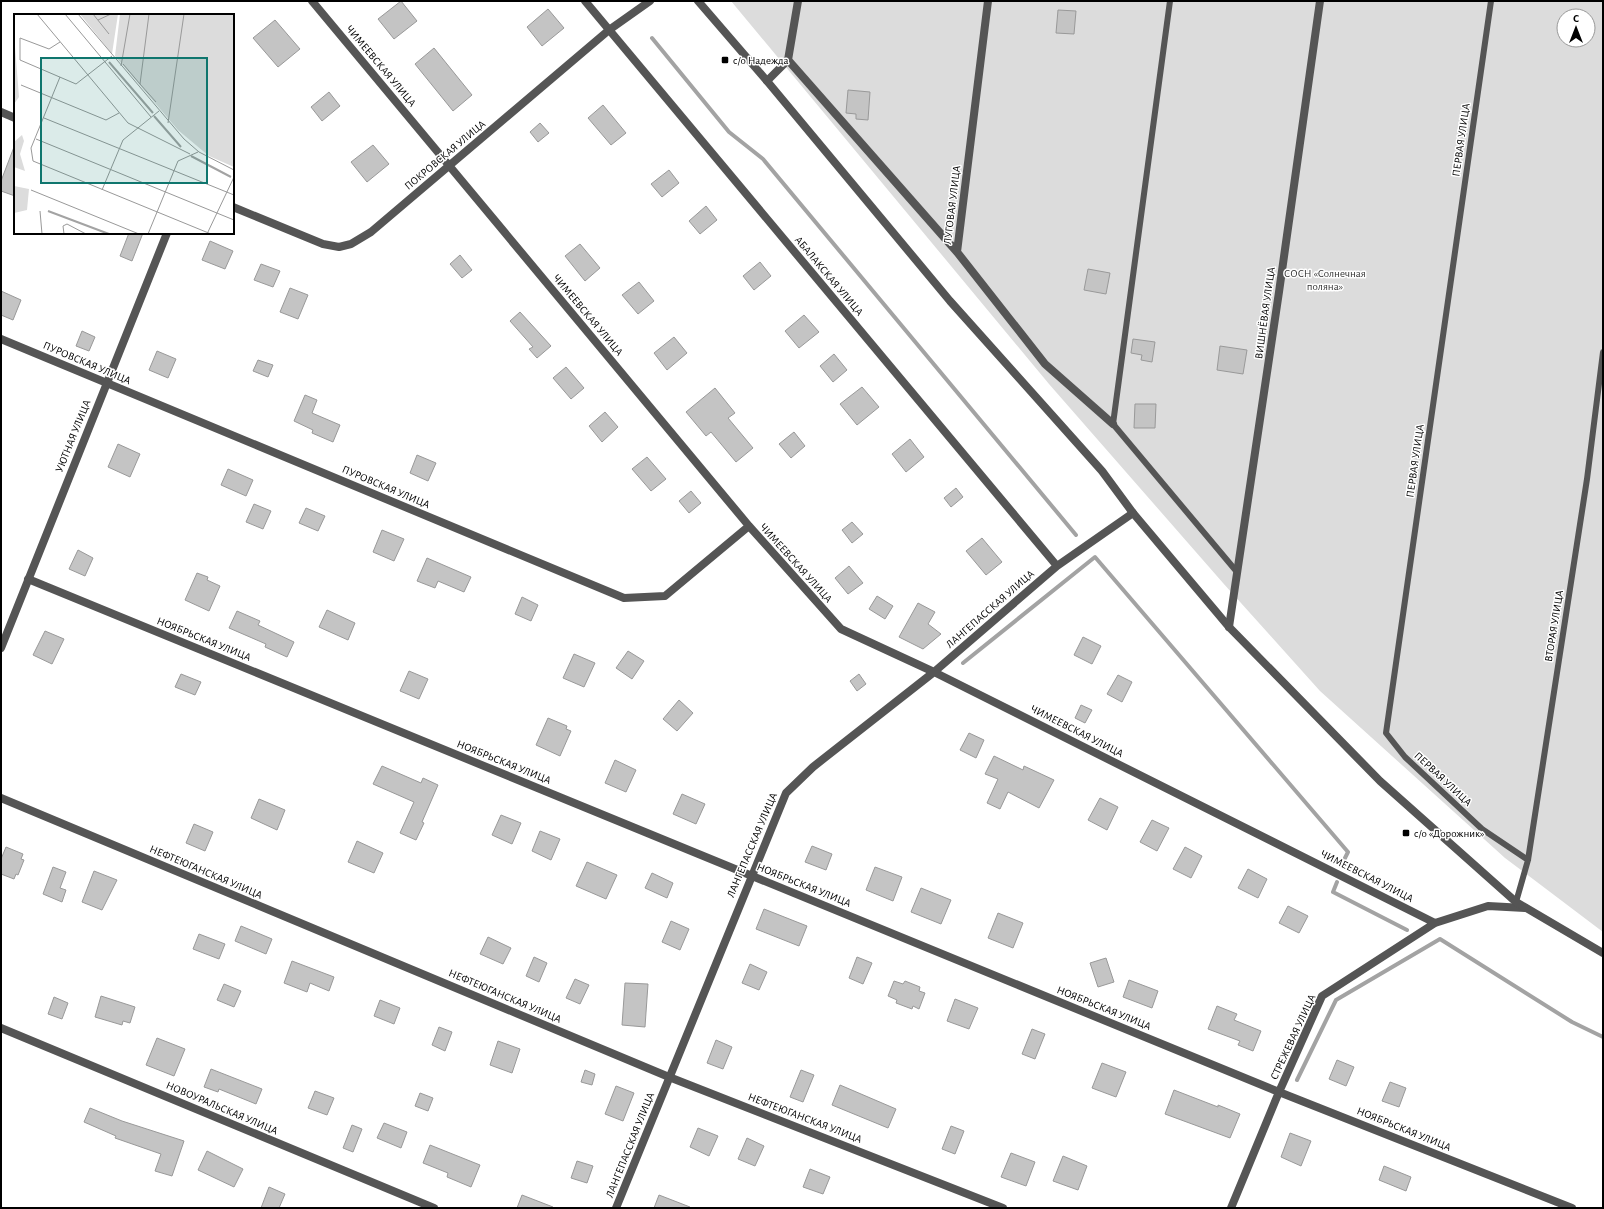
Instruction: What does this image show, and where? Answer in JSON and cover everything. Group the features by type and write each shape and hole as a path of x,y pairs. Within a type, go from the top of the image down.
{"street":[{"name":"ЧИМЕЕВСКАЯ УЛИЦА","path":"312,1 749,526 841,629 934,672 1435,922"},
{"name":"АБАЛАКСКАЯ УЛИЦА","path":"585,1 1057,566"},
{"name":"ПОКРОВСКАЯ УЛИЦА","path":"234,207 323,244 339,247 351,244 372,232 609,30 650,1"},
{"path":"698,1 767,81 950,301 1102,471 1133,513 1229,627 1380,781 1516,902 1603,953"},
{"path":"767,81 788,60 798,1"},
{"name":"ЛУГОВАЯ УЛИЦА","path":"988,1 957,252 1045,364 1113,424"},
{"name":"ВИШНЁВАЯ УЛИЦА","path":"1229,627 1279,292 1320,1"},
{"path":"788,60 957,252"},
{"path":"1,112 14,118"},
{"name":"УЮТНАЯ УЛИЦА","path":"1,648 166,234"},
{"name":"ПУРОВСКАЯ УЛИЦА","path":"1,339 624,598 665,596 749,526"},
{"name":"ЛАНГЕПАССКАЯ УЛИЦА","path":"616,1208 786,793 813,767 934,672 1057,566 1133,513"},
{"name":"НОЯБРЬСКАЯ УЛИЦА","path":"28,579 1279,1092 1572,1208"},
{"name":"НЕФТЕЮГАНСКАЯ УЛИЦА","path":"1,798 669,1077 1003,1208"},
{"name":"СТРЕЖЕВАЯ УЛИЦА","path":"1231,1208 1279,1092 1322,996 1435,922 1488,906 1525,908"},
{"name":"НОВОУРАЛЬСКАЯ УЛИЦА","path":"1,1028 434,1208"}],"lane":[{"path":"1170,1 1113,424 1237,572"},
{"name":"ПЕРВАЯ УЛИЦА","path":"1491,1 1386,733 1405,758 1482,829 1528,860"},
{"name":"ВТОРАЯ УЛИЦА","path":"1516,902 1528,860 1587,479 1603,352"}],"green space":[{"name":"СОСН «Солнечная поляна»","path":"731,1 1603,1 1603,932 1505,858 1320,691 1223,583 1049,384"}],"building":[{"path":"401,1 417,21 394,39 378,19"},
{"path":"548,9 564,28 542,46 527,27"},
{"path":"1058,10 1076,11 1074,34 1056,33"},
{"path":"275,20 300,49 278,67 253,38"},
{"path":"434,48 472,95 453,111 415,64"},
{"path":"848,90 870,92 868,120 856,119 856,114 846,113"},
{"path":"329,92 340,106 322,121 311,107"},
{"path":"603,105 626,133 611,145 588,118"},
{"path":"540,123 549,133 538,142 530,132"},
{"path":"373,145 389,164 367,182 351,162"},
{"path":"14,147 14,196 1,191 1,181"},
{"path":"669,170 679,183 662,197 651,184"},
{"path":"706,206 717,220 700,234 689,221"},
{"path":"129,234 143,234 132,261 120,256"},
{"path":"210,241 233,251 225,269 202,260"},
{"path":"580,244 600,268 585,281 565,256"},
{"path":"460,255 472,270 462,278 450,264"},
{"path":"760,262 771,276 754,290 743,276"},
{"path":"261,264 280,271 273,287 254,280"},
{"path":"1088,269 1110,273 1106,294 1084,290"},
{"path":"639,282 654,301 638,314 622,295"},
{"path":"290,288 308,295 298,319 280,312"},
{"path":"1,291 21,300 13,320 1,315"},
{"path":"520,312 551,346 537,358 529,349 533,347 510,321"},
{"path":"804,315 819,332 799,348 785,331"},
{"path":"82,331 95,337 89,351 76,346"},
{"path":"674,337 687,353 667,370 654,353"},
{"path":"1133,339 1155,342 1152,362 1141,360 1142,355 1131,353"},
{"path":"1220,346 1247,350 1243,374 1217,370"},
{"path":"157,351 176,359 168,378 149,370"},
{"path":"834,354 847,370 833,382 820,366"},
{"path":"258,360 273,365 268,377 253,371"},
{"path":"566,367 584,388 571,399 553,378"},
{"path":"862,387 879,407 857,425 840,404"},
{"path":"715,388 735,413 728,418 753,448 736,462 711,432 706,436 686,412"},
{"path":"305,395 317,400 312,413 340,425 333,442 312,433 313,430 294,421"},
{"path":"1135,404 1156,404 1155,428 1134,428"},
{"path":"605,412 618,427 602,442 589,426"},
{"path":"794,432 805,446 791,458 779,444"},
{"path":"910,439 924,457 906,472 892,454"},
{"path":"118,444 140,454 130,477 108,467"},
{"path":"417,455 436,463 428,481 410,473"},
{"path":"647,457 666,479 651,491 632,469"},
{"path":"228,469 253,480 246,496 221,485"},
{"path":"956,488 963,497 951,507 944,498"},
{"path":"691,491 701,503 689,513 679,501"},
{"path":"254,504 271,511 263,529 246,522"},
{"path":"306,508 325,516 318,531 299,523"},
{"path":"852,522 863,534 852,543 842,530"},
{"path":"382,530 404,539 394,561 373,552"},
{"path":"982,538 1002,562 986,575 966,551"},
{"path":"78,550 93,558 85,576 69,569"},
{"path":"427,558 471,577 464,592 438,581 435,588 417,581"},
{"path":"849,566 863,583 848,594 835,578"},
{"path":"197,573 208,577 207,580 220,586 209,611 185,600"},
{"path":"877,596 893,606 885,619 869,609"},
{"path":"522,597 538,605 531,621 515,614"},
{"path":"918,603 935,612 928,624 941,634 923,649 899,637"},
{"path":"327,610 355,623 348,640 319,627"},
{"path":"237,611 260,621 258,625 294,642 287,657 265,647 266,644 229,628"},
{"path":"45,631 64,639 52,664 33,655"},
{"path":"1083,637 1101,646 1092,664 1074,655"},
{"path":"628,651 644,661 632,679 616,668"},
{"path":"574,654 595,663 584,687 563,678"},
{"path":"409,671 428,679 419,699 400,691"},
{"path":"181,674 201,682 195,695 175,687"},
{"path":"859,674 866,684 857,691 850,681"},
{"path":"1118,675 1132,682 1122,702 1107,694"},
{"path":"679,700 693,713 677,731 663,719"},
{"path":"1081,705 1092,710 1085,723 1075,718"},
{"path":"548,718 567,726 566,729 571,731 560,756 536,745"},
{"path":"969,733 984,740 976,758 960,750"},
{"path":"994,756 1023,770 1024,766 1054,780 1039,808 1008,792 1000,809 987,803 998,779 985,774"},
{"path":"615,760 636,770 626,792 605,783"},
{"path":"382,766 421,783 423,778 438,785 416,840 400,833 414,802 373,784"},
{"path":"682,794 705,804 696,824 673,814"},
{"path":"1100,798 1118,807 1107,830 1088,820"},
{"path":"259,799 285,810 277,830 251,818"},
{"path":"501,815 521,823 512,844 492,835"},
{"path":"1152,820 1169,828 1157,851 1140,842"},
{"path":"194,824 213,832 205,851 186,843"},
{"path":"540,831 560,839 551,860 532,851"},
{"path":"357,841 383,853 374,873 348,862"},
{"path":"812,846 832,854 826,870 805,862"},
{"path":"6,847 23,854 21,859 24,860 18,875 16,874 14,879 1,874 1,859"},
{"path":"1185,847 1202,856 1191,878 1173,869"},
{"path":"587,862 617,875 606,899 576,886"},
{"path":"53,867 66,872 60,888 66,890 62,902 43,894"},
{"path":"875,867 902,877 893,901 866,890"},
{"path":"1248,869 1267,879 1258,898 1238,888"},
{"path":"94,871 117,880 102,910 82,902"},
{"path":"652,873 673,883 667,898 645,888"},
{"path":"921,888 951,900 941,924 911,912"},
{"path":"1288,906 1308,916 1299,933 1279,923"},
{"path":"764,909 807,926 799,946 756,929"},
{"path":"998,913 1023,923 1013,948 988,938"},
{"path":"671,921 689,929 680,950 662,942"},
{"path":"241,926 272,939 266,954 235,941"},
{"path":"199,934 225,944 219,959 193,949"},
{"path":"488,937 511,948 503,964 480,954"},
{"path":"534,957 547,963 539,982 526,976"},
{"path":"857,957 872,963 863,984 849,978"},
{"path":"1106,958 1114,982 1098,987 1090,963"},
{"path":"292,961 334,977 329,991 310,983 307,992 284,983"},
{"path":"750,964 767,972 759,990 742,983"},
{"path":"575,979 589,985 580,1004 566,998"},
{"path":"1129,980 1158,991 1152,1008 1123,997"},
{"path":"894,981 903,984 905,981 920,987 919,991 925,993 919,1009 913,1006 912,1009 896,1003 897,1000 888,996"},
{"path":"625,983 648,984 645,1027 622,1025"},
{"path":"224,984 241,991 234,1007 217,1000"},
{"path":"101,996 135,1007 130,1023 123,1021 122,1025 95,1017"},
{"path":"54,997 68,1003 62,1019 48,1014"},
{"path":"955,999 978,1008 969,1029 947,1021"},
{"path":"380,1000 400,1008 394,1024 374,1016"},
{"path":"1217,1006 1237,1014 1234,1020 1261,1031 1253,1051 1238,1045 1240,1041 1208,1029"},
{"path":"439,1027 452,1032 445,1051 432,1045"},
{"path":"1032,1029 1045,1034 1035,1059 1022,1054"},
{"path":"157,1038 185,1049 174,1076 146,1065"},
{"path":"716,1040 732,1047 723,1069 707,1063"},
{"path":"498,1041 520,1049 512,1073 490,1065"},
{"path":"1337,1060 1354,1067 1346,1086 1329,1079"},
{"path":"1102,1063 1126,1072 1116,1097 1092,1088"},
{"path":"211,1069 262,1089 256,1104 219,1089 218,1092 204,1087"},
{"path":"585,1070 595,1074 592,1085 581,1082"},
{"path":"801,1070 814,1075 803,1102 790,1097"},
{"path":"1390,1082 1406,1088 1399,1107 1382,1101"},
{"path":"840,1085 896,1109 888,1128 832,1105"},
{"path":"616,1086 634,1093 623,1121 605,1114"},
{"path":"1174,1090 1240,1114 1230,1138 1165,1114"},
{"path":"315,1091 334,1098 327,1115 308,1108"},
{"path":"420,1093 433,1098 428,1111 415,1106"},
{"path":"90,1108 122,1121 184,1141 172,1176 155,1171 161,1154 115,1138 116,1136 84,1122"},
{"path":"384,1123 407,1132 401,1148 377,1138"},
{"path":"352,1125 362,1129 353,1152 343,1148"},
{"path":"951,1126 964,1131 955,1154 942,1149"},
{"path":"698,1128 718,1136 709,1156 690,1147"},
{"path":"1290,1133 1311,1141 1301,1166 1281,1157"},
{"path":"747,1138 764,1146 755,1166 738,1159"},
{"path":"430,1145 480,1165 471,1187 447,1177 448,1173 423,1163"},
{"path":"207,1151 243,1169 234,1187 198,1170"},
{"path":"1011,1153 1035,1162 1026,1186 1001,1177"},
{"path":"1063,1156 1087,1166 1078,1190 1053,1181"},
{"path":"577,1161 593,1166 587,1183 571,1178"},
{"path":"1384,1166 1411,1177 1406,1191 1379,1180"},
{"path":"810,1169 830,1177 823,1194 803,1187"},
{"path":"269,1187 285,1194 279,1208 261,1208"},
{"path":"522,1195 553,1207 553,1208 517,1208"},
{"path":"659,1195 690,1207 690,1208 654,1208"}],"waterway":[{"path":"652,38 729,132 763,159 1076,535"},
{"path":"963,663 1095,557 1348,852 1345,858"},
{"path":"1337,882 1333,892 1407,930"},
{"path":"1297,1080 1336,1000 1440,939 1572,1022 1603,1037"}],"place":[{"name":"с/о Надежда","path":"725,60"},
{"name":"с/о «Дорожник»","path":"1406,833"}]}
